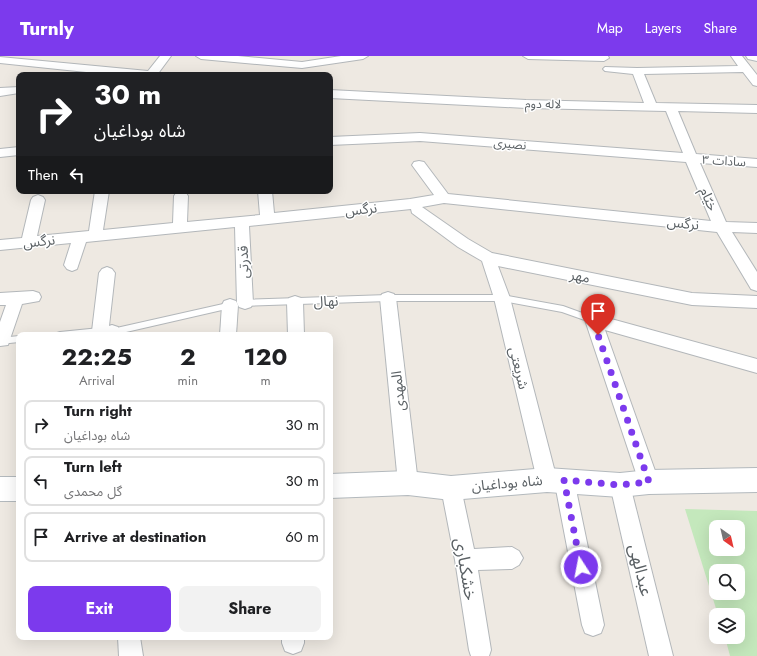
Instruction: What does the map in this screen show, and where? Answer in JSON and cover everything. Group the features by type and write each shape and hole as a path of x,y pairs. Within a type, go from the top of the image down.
{"main road":[{"path":"753,56 757,57"},
{"name":"شاه بوداغیان","path":"333,486 408,483 450,488 556,480 620,485 649,482 757,480"},
{"path":"0,489 16,489"}],"street":[{"path":"153,72 166,56"},
{"path":"201,56 302,64 363,56"},
{"path":"528,56 604,58"},
{"path":"736,56 757,83"},
{"path":"0,60 120,72"},
{"path":"609,69 637,71 745,69"},
{"path":"637,71 650,106"},
{"path":"0,92 16,90"},
{"name":"لاله دوم","path":"333,94 526,104 757,109"},
{"name":"خیّام","path":"671,108 721,227 757,285"},
{"name":"نصیری","path":"333,141 420,137 691,158"},
{"path":"0,153 16,151"},
{"name":"سادات ۳","path":"691,158 757,163"},
{"path":"419,165 444,198"},
{"path":"95,236 102,194"},
{"path":"265,194 267,219"},
{"path":"180,228 181,196"},
{"name":"نرگس","path":"0,245 410,204 444,198 721,227 757,228"},
{"path":"28,242 38,200"},
{"name":"مهر","path":"418,210 488,258 692,299 757,302"},
{"name":"قدرتی","path":"229,332 237,304 242,221"},
{"path":"72,265 80,237"},
{"name":"شریعتی","path":"488,258 502,298 556,480 593,625"},
{"path":"107,274 108,332"},
{"path":"0,299 33,297"},
{"path":"1,341 16,298"},
{"name":"المهدی","path":"388,298 408,483"},
{"path":"295,302 296,332"},
{"path":"593,320 757,366"},
{"path":"593,320 649,482"},
{"name":"عبدالهی","path":"620,485 661,656"},
{"name":"خشکباری","path":"450,488 466,560 480,650"},
{"path":"466,560 512,558"},
{"path":"129,640 131,656"}],"lane":[{"name":"نهال","path":"112,332 237,304 388,298 502,298 563,309 593,320"},
{"path":"1,341 16,339"}],"green space":[{"path":"685,509 757,511 757,656 730,656 727,644 745,644 745,608 716,608 713,600 745,600 745,564 709,564 709,586"}],"route":[{"path":"581,567 564,480 620,485 649,482 598,335"}]}
